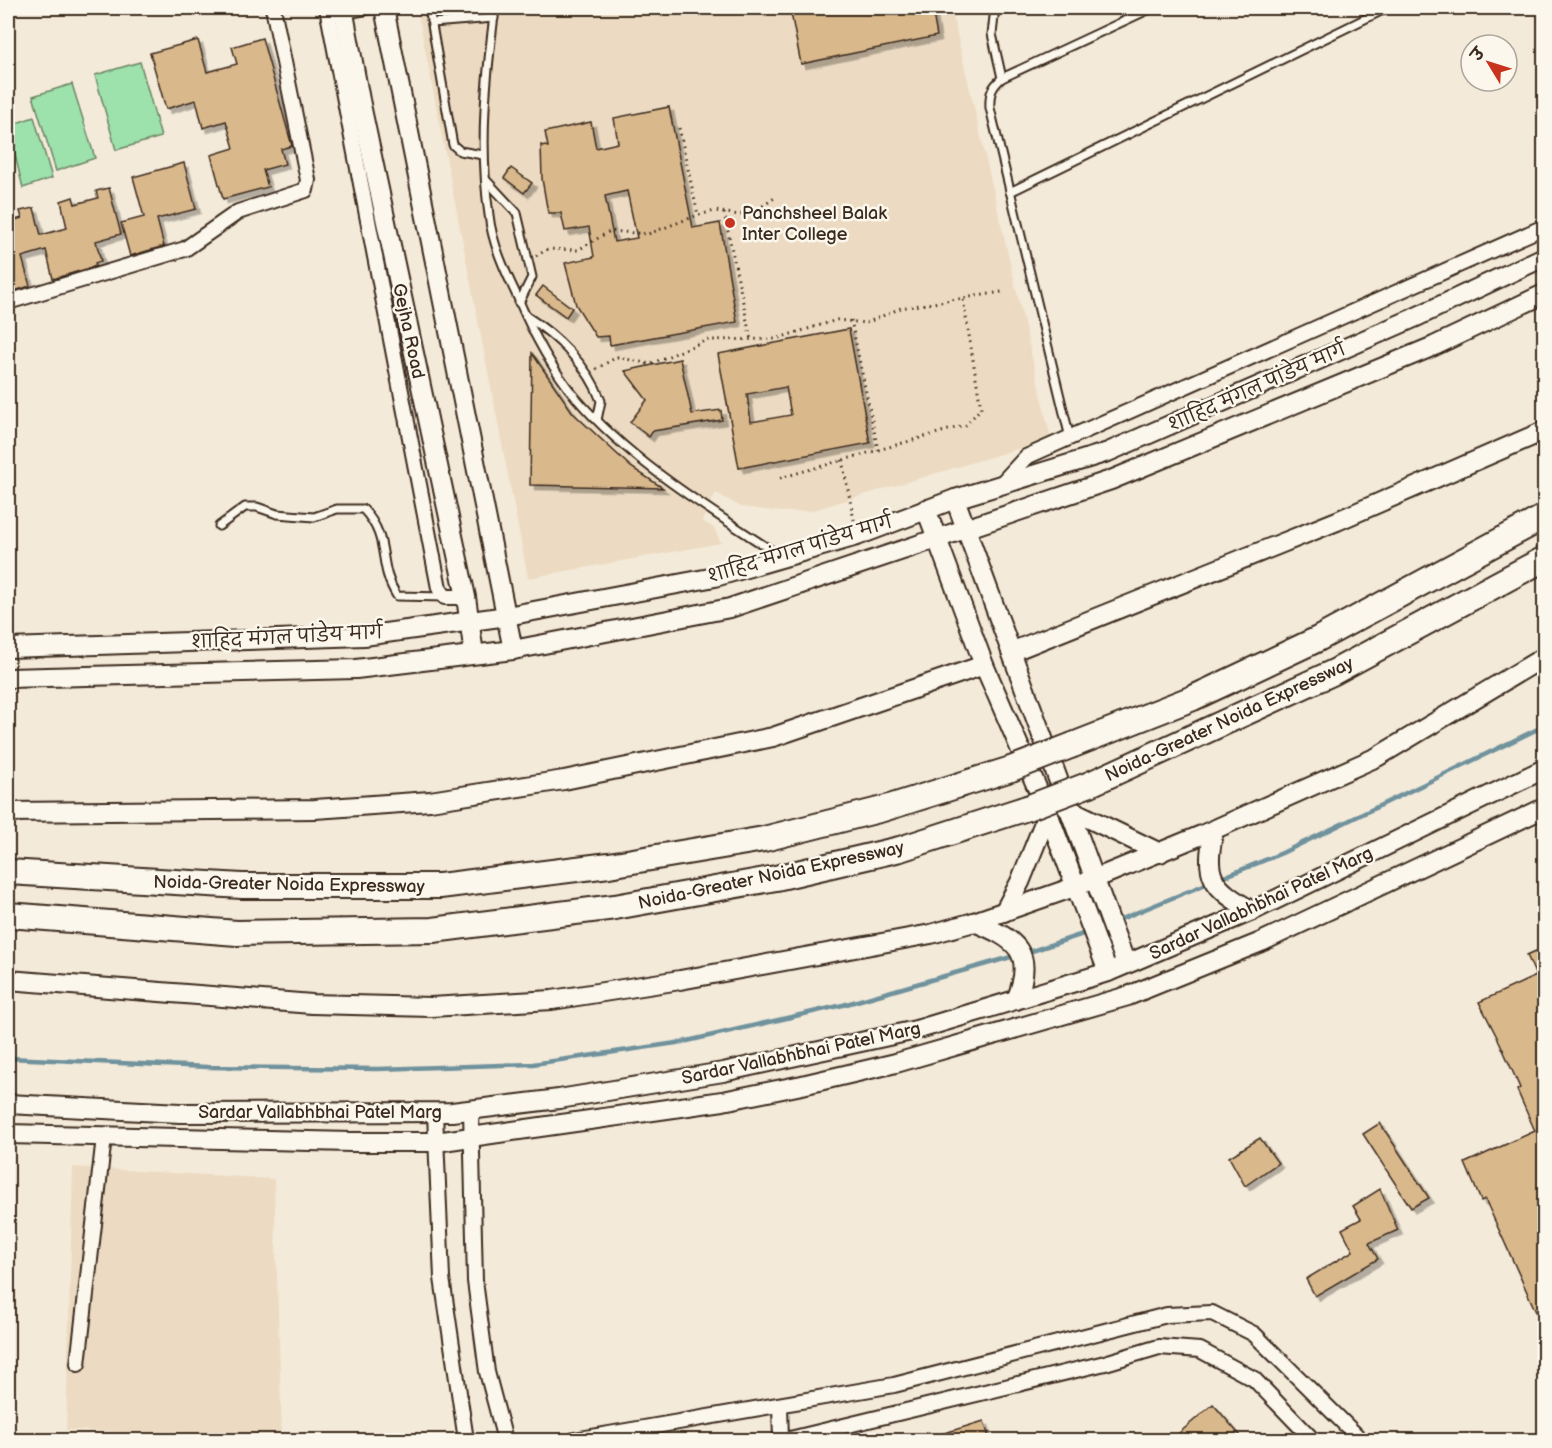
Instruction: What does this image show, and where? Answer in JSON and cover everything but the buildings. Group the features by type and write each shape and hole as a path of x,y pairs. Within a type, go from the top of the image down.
{"highway":[{"name":"Noida-Greater Noida Expressway","path":"8,872 242,886 440,886 609,865 764,839 883,809 1011,770 1193,698 1318,639 1545,517"},
{"name":"Noida-Greater Noida Expressway","path":"8,915 237,933 433,930 615,907 776,878 900,849 1038,811 1090,784 1334,672 1545,559"}],"street":[{"path":"8,302 185,249 238,212 306,190 308,180 273,8"},
{"path":"327,8 391,289 439,588 445,597 466,597"},
{"path":"382,8 513,650"},
{"name":"Gejha Road","path":"343,11 391,289 466,597 474,654"},
{"path":"1000,485 1026,457 1545,226"},
{"name":"शाहिद मंगल पांडेय मार्ग","path":"8,648 364,636 507,616 715,577 857,536 955,499 1108,452 1414,318 1545,257"},
{"path":"8,678 356,669 513,650 730,608 1111,480 1434,346 1545,294"},
{"path":"1011,652 1337,521 1545,431"},
{"path":"955,499 1126,964"},
{"path":"926,509 1038,811 1077,886 1108,972"},
{"path":"8,980 312,1004 442,1007 552,1000 680,980 931,934 974,922 1077,886 1214,830 1377,757 1545,657"},
{"path":"8,812 315,809 430,801 564,780 773,737 984,665"},
{"name":"Sardar Vallabhbhai Patel Marg","path":"8,1104 180,1113 435,1113 471,1110 723,1072 916,1030 1108,972 1252,911 1545,769"},
{"path":"1067,808 1160,853"},
{"name":"Sardar Vallabhbhai Patel Marg","path":"8,1134 436,1142 723,1101 802,1085 896,1063 1128,996 1261,942 1545,808"},
{"path":"1004,912 1020,882 1038,811"},
{"path":"1214,830 1208,857 1210,876 1224,895 1252,911"},
{"path":"974,922 1004,934 1018,949 1025,970 1024,980 1016,1000"},
{"path":"471,1110 475,1281 488,1372 505,1440"},
{"path":"435,1113 442,1278 466,1440"},
{"path":"78,1364 105,1137"},
{"path":"574,1440 894,1385 1167,1315 1212,1313 1254,1334 1361,1440"},
{"path":"786,1440 1105,1363 1159,1347 1200,1350 1254,1379 1313,1440"},
{"path":"780,1405 781,1440"}],"lane":[{"path":"343,11 382,8"},
{"path":"429,8 453,145 460,151 483,155"},
{"path":"495,8 485,83 483,155 489,220 502,262 537,340 574,396 597,420 652,469 782,558"},
{"path":"995,8 992,34 1002,78"},
{"path":"1070,438 990,108 989,95 993,86 1002,78 1152,8"},
{"path":"1010,192 1387,8"},
{"path":"432,23 494,18"},
{"path":"486,180 517,213 532,277 519,303"},
{"path":"526,316 554,335 586,375 601,401 597,420"},
{"path":"219,526 244,507 256,507 277,514 314,518 337,510 363,509 375,523 382,543 388,582 397,596 445,597"}],"path":[{"path":"679,128 698,215"},
{"path":"529,260 548,249 578,250 610,231 648,234 715,211 739,215 755,211 776,197"},
{"path":"724,213 752,340"},
{"path":"586,375 617,357 650,364 707,340 775,339 815,325 851,320 866,323 900,308 1002,292"},
{"path":"780,478 966,424 981,408 963,299"},
{"path":"851,320 878,450"},
{"path":"842,460 857,536"}],"shaded area":[{"name":"Panchsheel Balak Inter College","path":"417,8 951,8 1051,439 810,511 782,512 741,507 716,493 702,521 714,528 721,543 528,578"},
{"path":"73,1167 274,1179 282,1437 66,1430"}],"green space":[{"path":"140,62 161,137 116,150 95,75"},
{"path":"72,84 95,158 56,171 33,96"},
{"path":"34,117 52,178 23,188 8,126"}],"waterway":[{"path":"1219,879 1282,853 1544,726"},
{"path":"1116,921 1211,882"},
{"path":"1026,953 1089,932"},
{"path":"8,1058 208,1067 378,1069 533,1064 683,1042 843,1005 1018,955"}],"place":[{"name":"Panchsheel Balak Inter College","path":"730,223"}]}
